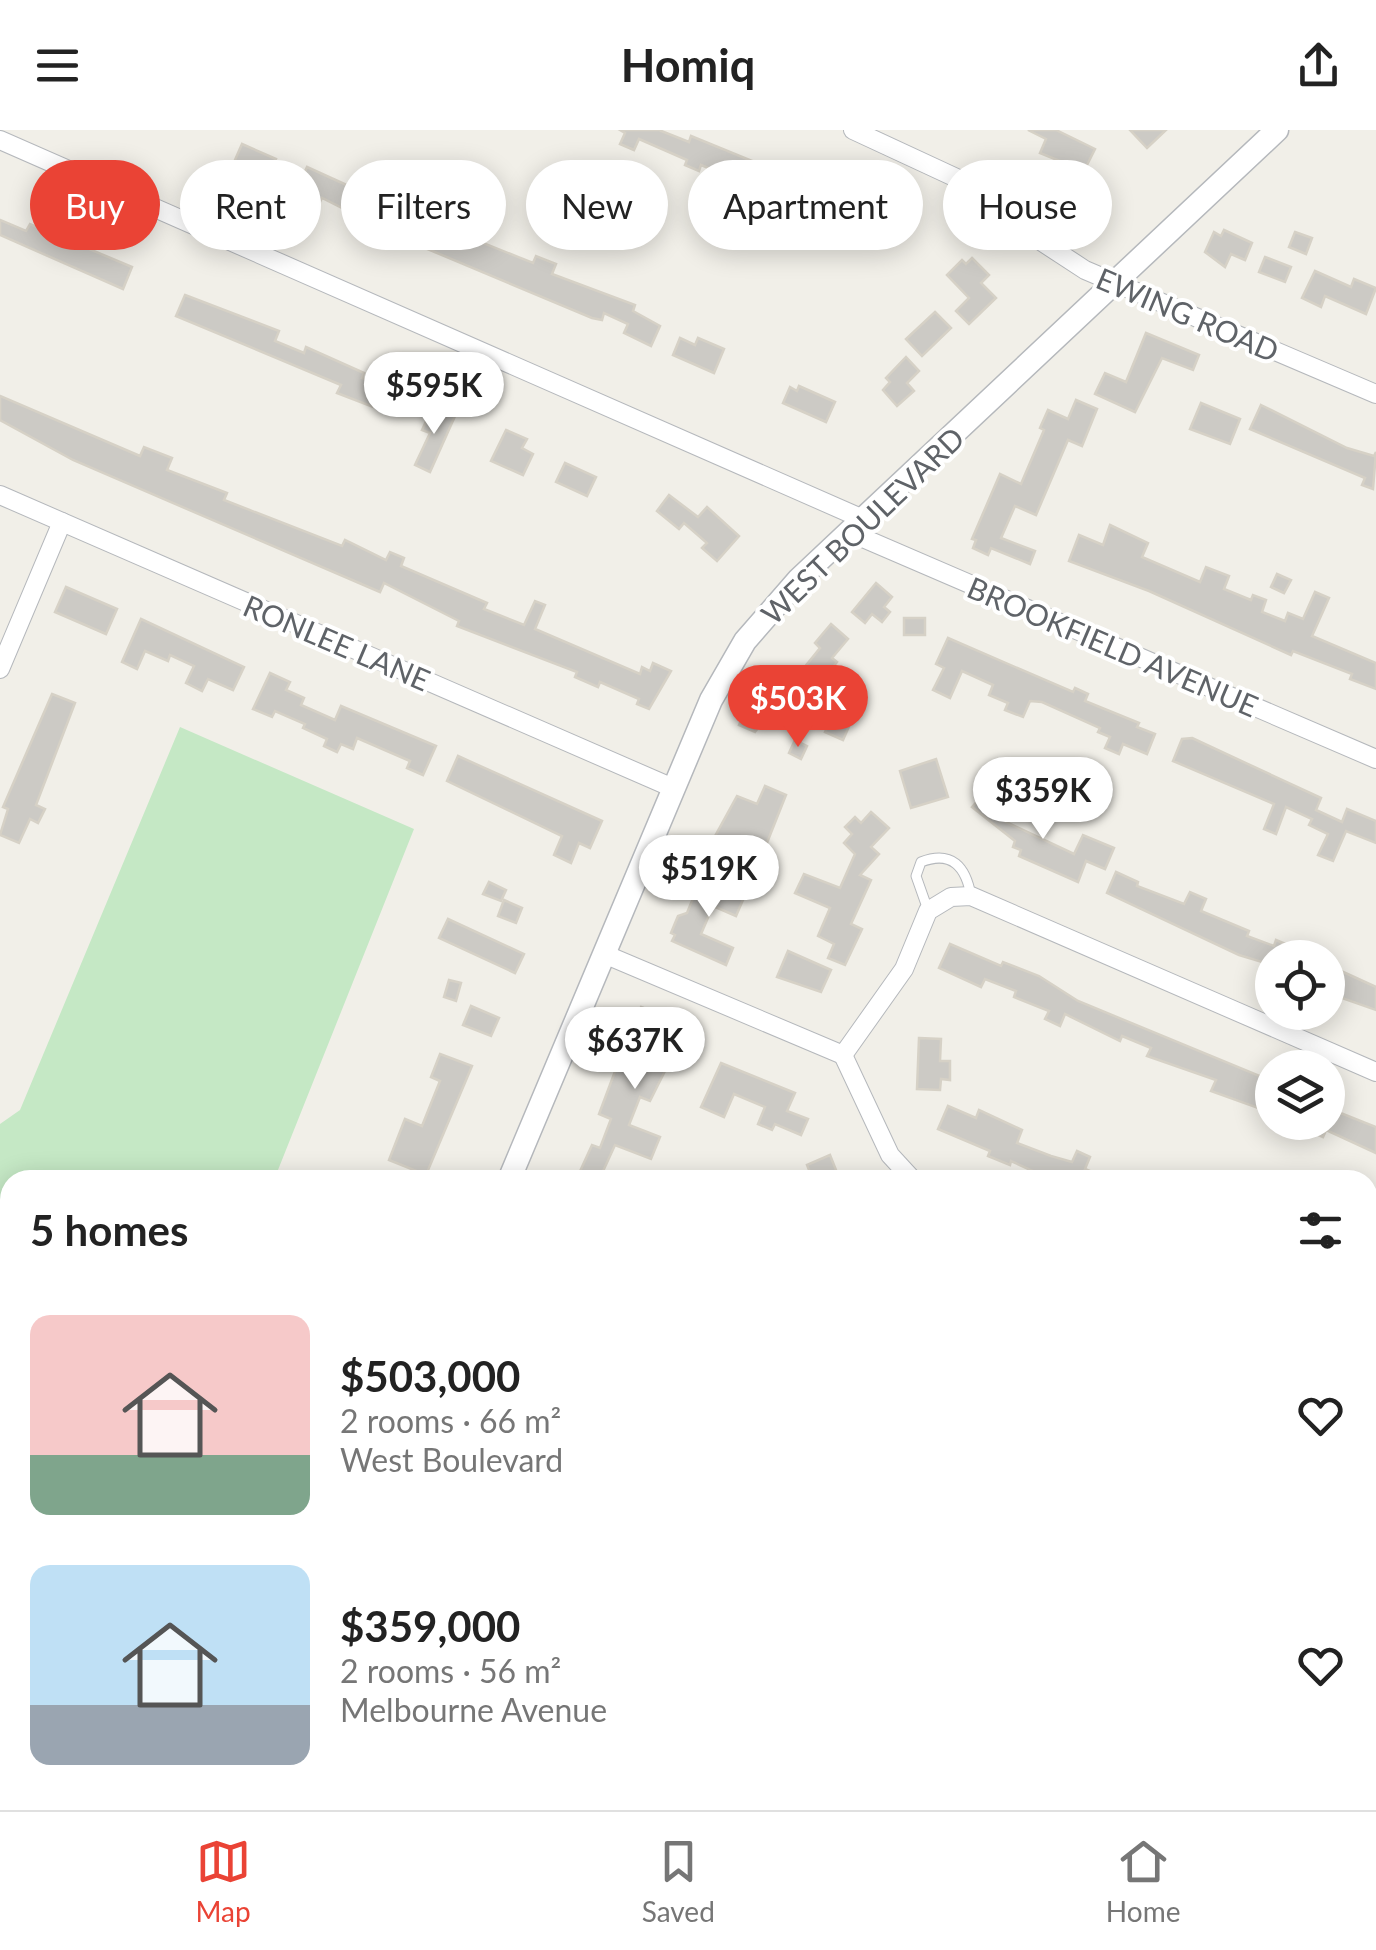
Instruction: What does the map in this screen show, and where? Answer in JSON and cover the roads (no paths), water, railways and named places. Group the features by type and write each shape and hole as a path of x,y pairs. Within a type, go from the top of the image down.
{"street":[{"name":"EWING ROAD","path":"853,130 966,182 1054,252 1116,283 1376,394"},
{"name":"WEST BOULEVARD","path":"514,1170 673,788 712,700 745,641 799,579 1278,130"},
{"name":"BROOKFIELD AVENUE","path":"0,140 1376,758"},
{"name":"RONLEE LANE","path":"0,495 673,788"},
{"path":"0,669 62,522"},
{"path":"842,1055 904,969 928,911 951,898 971,896 1376,1072"},
{"path":"604,954 842,1055 890,1155 902,1170"}],"lane":[{"path":"928,911 916,876 922,862 936,856 954,860 967,875 971,896"}]}
